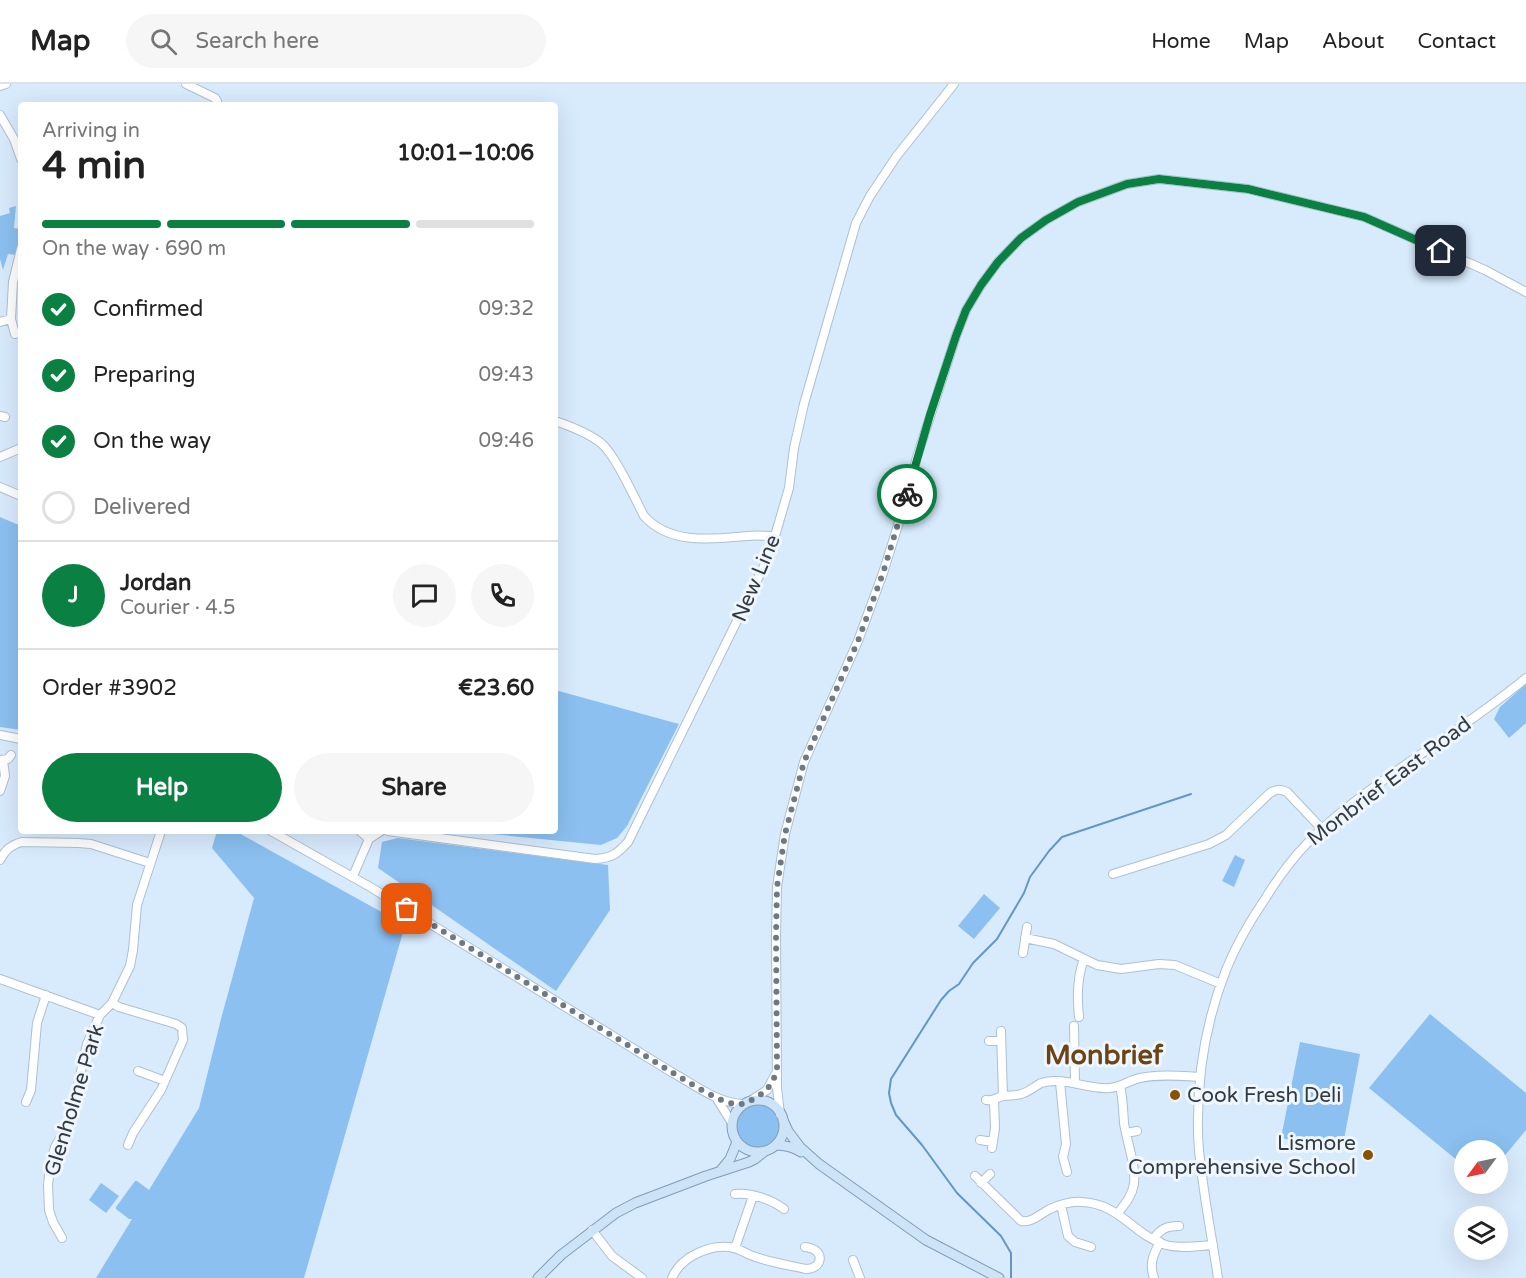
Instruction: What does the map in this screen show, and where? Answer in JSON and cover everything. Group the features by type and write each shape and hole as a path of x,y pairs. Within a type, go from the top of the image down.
{"main road":[{"path":"765,1151 748,1150 737,1142 732,1130 732,1122 737,1110 747,1103 758,1100 773,1105 792,1136 811,1157"},
{"path":"776,1145 783,1133 782,1117"},
{"path":"722,1170 730,1159 737,1142"},
{"path":"538,1278 592,1230 616,1213 635,1203 749,1162 776,1145 785,1145 811,1157 926,1240 999,1278"}],"street":[{"path":"0,86 6,84"},
{"name":"New Line","path":"410,834 595,859 608,858 619,852 628,842 766,562 789,488 794,448 804,404 856,223 870,196 896,157 954,84"},
{"path":"190,85 215,98 217,102"},
{"path":"0,115 18,150"},
{"path":"782,1117 777,1088 776,936 777,887 785,834 804,762 858,641 883,573 917,456 956,336 966,310 998,262 1021,238 1046,220 1078,202 1127,184 1159,179 1248,189 1364,217 1485,270 1526,292"},
{"path":"15,334 11,319 12,287 18,259"},
{"path":"12,287 18,286"},
{"path":"0,322 11,319"},
{"path":"558,422 580,431 602,444 611,454 644,516 660,529 695,539 775,536"},
{"path":"0,457 18,449"},
{"path":"0,487 18,495"},
{"name":"Monbrief East Road","path":"1218,1278 1198,1144 1200,1077 1205,1038 1221,984 1236,949 1282,871 1322,829 1373,788 1475,717 1526,678"},
{"path":"0,735 18,738"},
{"path":"0,791 5,776 1,760 11,755"},
{"path":"1113,874 1220,839 1275,789 1287,792 1322,829"},
{"name":"Glenholme Park","path":"62,1238 49,1210 48,1185 51,1161 55,1147 70,1121 87,1044 100,1016 112,1003 130,966 137,905 160,834"},
{"path":"276,834 353,876 716,1098 732,1104 747,1103 767,1090 775,1077 777,1068"},
{"path":"363,834 369,839"},
{"path":"353,876 369,839 376,834"},
{"path":"0,860 5,851 22,842 78,843 91,844 150,863"},
{"path":"1023,953 1027,927"},
{"path":"1025,938 1054,944 1097,965 1121,969 1159,964 1175,965 1221,984"},
{"path":"1068,1010 1079,1013 1078,988 1084,959"},
{"path":"0,979 100,1016"},
{"path":"26,1102 31,1090 37,1023 46,995"},
{"path":"112,1003 182,1028 183,1041 161,1090 133,1132 128,1145"},
{"path":"1074,1026 1075,1083"},
{"path":"1001,1031 1004,1096"},
{"path":"988,1041 1000,1041"},
{"path":"138,1071 165,1081"},
{"path":"980,1140 993,1145 995,1128 990,1100 1023,1094 1040,1084 1060,1082 1111,1088 1150,1076 1200,1077"},
{"path":"1060,1082 1066,1144 1063,1157 1067,1172"},
{"path":"1118,1213 1131,1197 1134,1184 1120,1086"},
{"path":"716,1098 732,1122"},
{"path":"123,1129 133,1132"},
{"path":"1126,1133 1137,1131"},
{"path":"981,1183 990,1174"},
{"path":"975,1176 1021,1221 1028,1222 1061,1205 1080,1202 1098,1204 1118,1213 1156,1241 1170,1246 1213,1245"},
{"path":"735,1194 775,1202 784,1209"},
{"path":"735,1248 753,1197"},
{"path":"1061,1205 1068,1236 1075,1242 1090,1247"},
{"path":"1154,1278 1151,1262 1160,1230 1168,1226 1179,1226"},
{"path":"592,1230 612,1256 642,1278"},
{"path":"672,1278 679,1266 692,1257 708,1249 722,1246 735,1248 755,1257 811,1269 820,1260 818,1252 813,1248 805,1247"},
{"path":"853,1260 860,1278"}],"shaded area":[{"path":"16,206 14,228 18,229 18,248 16,255 8,254 3,270 0,259 0,216 10,213 9,208"},
{"path":"0,517 18,525 18,730 0,727"},
{"path":"1526,684 1526,723 1509,738 1494,719 1500,707"},
{"path":"558,691 679,724 627,826 617,838 601,845 492,834 558,834"},
{"path":"216,834 240,834 405,925 304,1278 96,1278 132,1219 116,1207 135,1181 149,1190 199,1108 254,898 212,848"},
{"path":"398,838 608,865 610,910 556,991 378,868 382,842"},
{"path":"1235,855 1245,860 1234,887 1222,881"},
{"path":"984,894 1000,908 974,939 958,926"},
{"path":"1430,1014 1526,1093 1526,1130 1508,1152 1508,1140 1454,1140 1454,1158 1369,1088"},
{"path":"1300,1042 1360,1054 1342,1150 1281,1138"},
{"path":"758,1105 773,1111 779,1126 773,1141 758,1147 743,1141 737,1126 743,1111"},
{"path":"101,1183 119,1196 106,1213 89,1200"}],"waterway":[{"path":"1011,1278 1011,1253 1001,1236 957,1193 922,1145 896,1115 889,1093 891,1079 941,1000 959,984 973,963 997,939 1024,893 1030,877 1062,837 1191,794"}],"way so far":[{"path":"407,909 716,1098 732,1104 743,1104 767,1090 775,1077 777,1068 777,887 785,834 804,762 858,641 883,573 907,494"}],"place":[{"name":"Cook Fresh Deli","path":"1175,1095"},
{"name":"Lismore Comprehensive School","path":"1368,1155"}],"district":[{"name":"Monbrief","path":"1104,1055"}],"route":[{"path":"907,494 930,415 966,310 998,262 1021,238 1046,220 1078,202 1127,184 1159,179 1248,189 1364,217 1441,251"}]}
